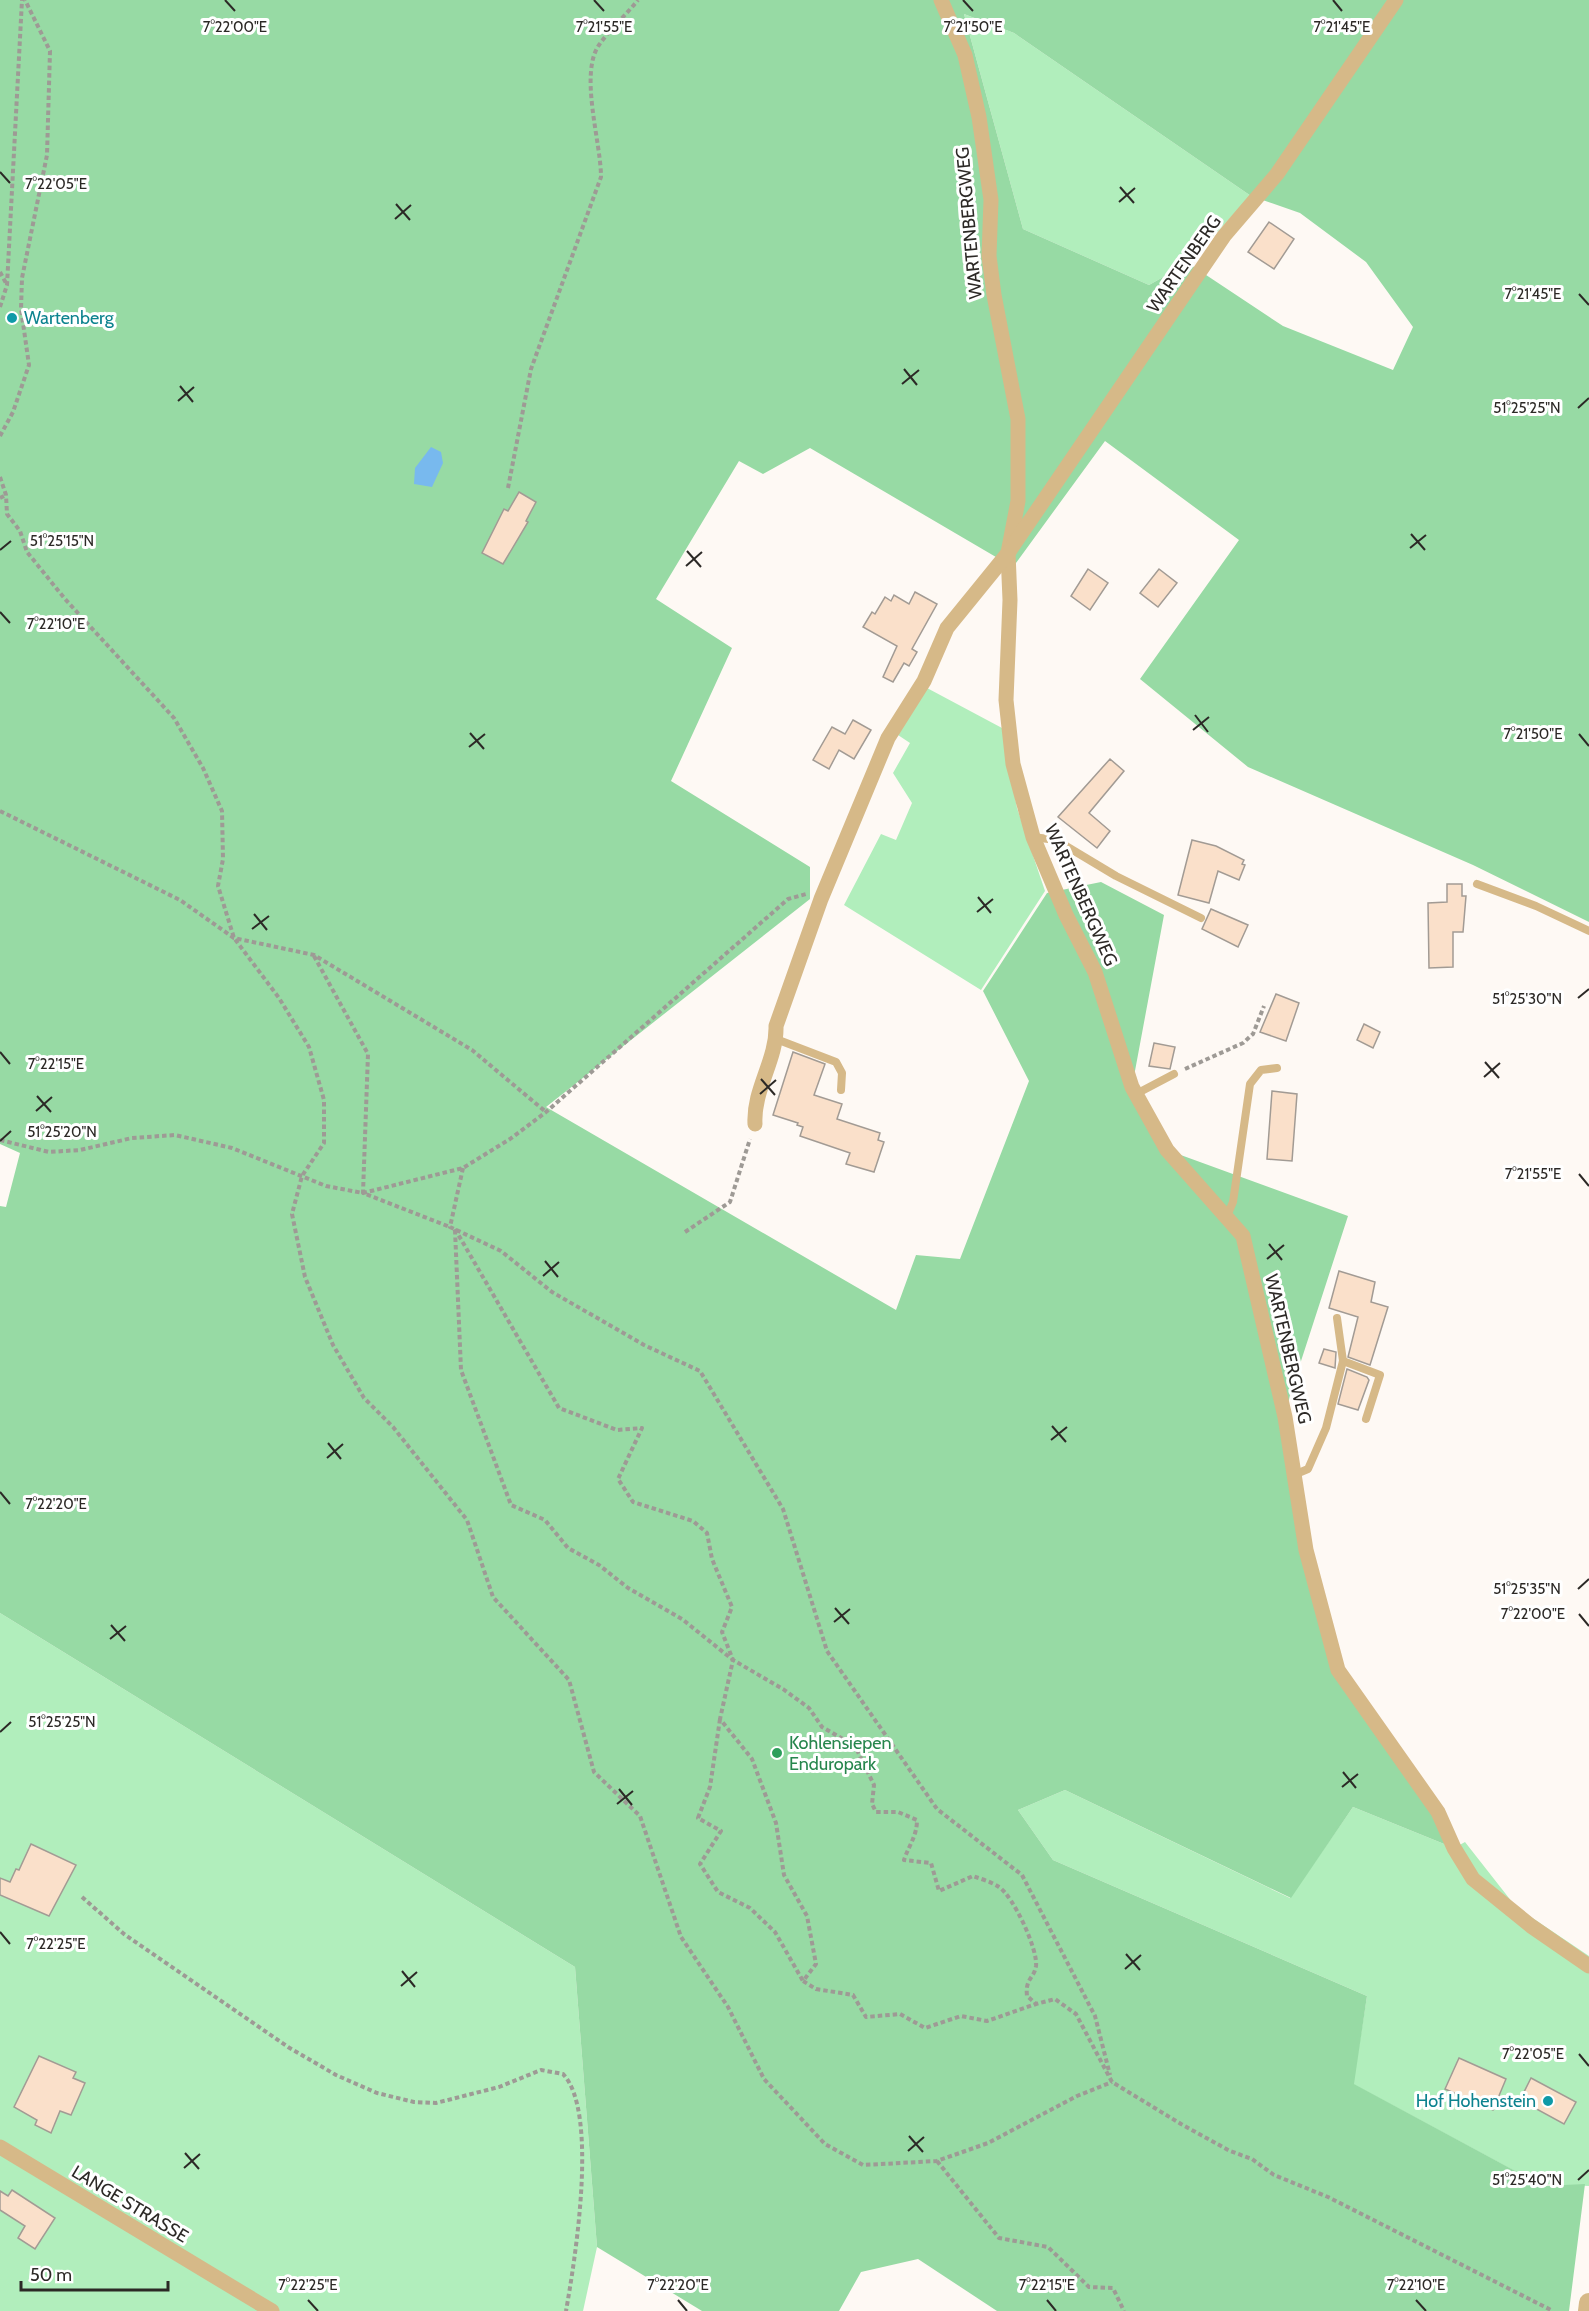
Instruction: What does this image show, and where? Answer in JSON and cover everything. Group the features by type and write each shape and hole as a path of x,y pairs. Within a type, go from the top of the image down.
{"street":[{"name":"WARTENBERGWEG","path":"941,0 965,55 979,117 991,200 989,256 994,295 1018,419 1018,501 1008,553 1010,600 1006,700 1013,764 1033,837 1066,915 1095,972 1136,1094 1167,1150 1243,1236 1296,1474 1306,1550 1338,1670 1438,1812 1454,1848 1473,1879 1531,1926 1589,1966"},
{"name":"WARTENBERG","path":"1008,553 1224,236 1277,174 1396,0"},
{"name":"WARTENBERGWEG","path":"755,1124 754,1105 776,1039 776,1026 821,899 888,738 924,681 947,628 1008,553"},
{"name":"LANGE STRASSE","path":"0,2147 272,2311"},
{"path":"1588,2311 1589,2303"}],"lane":[{"path":"1033,837 1056,840 1116,876 1201,918"},
{"path":"1477,884 1536,906 1589,932"},
{"path":"776,1039 836,1062 842,1074 841,1090"},
{"path":"1227,1216 1233,1202 1250,1084 1261,1070 1277,1068"},
{"path":"1136,1094 1174,1074"},
{"path":"1296,1474 1308,1469 1326,1428 1343,1361 1337,1318"},
{"path":"1343,1361 1380,1375 1366,1419"}],"path":[{"path":"0,307 7,285 24,0"},
{"path":"0,436 13,412 29,365 21,309 22,278 47,155 50,51 24,0"},
{"path":"508,488 531,369 601,177 601,156 590,74 598,47 638,0"},
{"path":"0,272 7,285"},
{"path":"0,477 6,495 7,514 20,531 27,552 65,599 174,718 203,768 222,811 223,859 218,886 234,938"},
{"path":"0,498 6,495"},
{"path":"0,811 180,900 234,938 279,998 309,1047 324,1100 324,1143 302,1176 292,1214 306,1277 333,1345 364,1398 393,1427 467,1520 493,1596 569,1680 594,1772 640,1816 681,1937 728,2007 764,2079 825,2144 863,2165 937,2160 988,2143 1077,2096 1112,2082"},
{"path":"363,1193 464,1168 510,1139 546,1112 788,899 807,894 821,899"},
{"path":"234,938 314,955 472,1050 546,1112"},
{"path":"314,955 368,1054 363,1193"},
{"path":"1194,1065 1244,1043 1253,1034 1263,1006"},
{"path":"685,1232 730,1202 755,1124"},
{"path":"0,1140 49,1152 80,1150 132,1138 175,1135 232,1148 326,1186 363,1193 455,1229 501,1251 552,1292 644,1345 700,1371 783,1509 827,1651 937,1809 1022,1875 1095,2016 1112,2082"},
{"path":"450,1227 464,1168"},
{"path":"455,1229 461,1370 511,1506 545,1520 568,1548 600,1565 628,1588 682,1619 733,1660 792,1695 809,1708 822,1726 855,1746 874,1785 872,1804 876,1812 898,1812 917,1820 916,1835 909,1844 904,1860 931,1863 939,1891 973,1876 1000,1887 1012,1903 1029,1935 1036,1966 1026,1984 1027,1996 1036,2004"},
{"path":"455,1229 559,1408 617,1430 642,1428 618,1479 633,1502 693,1521 707,1533 712,1559 732,1607 722,1632 733,1660 720,1719 710,1787 698,1818 721,1831 700,1864 718,1892 750,1908 775,1932 803,1981 816,1989 853,1995 866,2017 900,2014 925,2028 961,2016 987,2021 1054,2000 1076,2014 1112,2082 1230,2151 1252,2159 1274,2175 1328,2197 1553,2311"},
{"path":"720,1719 752,1759 776,1822 784,1875 807,1916 816,1964 803,1981"},
{"path":"82,1897 124,1934 288,2047 336,2075 377,2093 414,2102 436,2103 499,2087 541,2070 563,2073 575,2090 582,2145 578,2236 566,2311"},
{"path":"937,2160 999,2238 1048,2247 1089,2287 1113,2288 1124,2311"}],"green space":[{"path":"0,0 1589,0 1589,922 1473,865 1248,767 1140,679 1239,540 1105,441 1013,567 810,448 763,474 739,461 656,599 732,648 671,781 810,867 810,899 546,1107 896,1310 916,1255 960,1259 1029,1081 983,991 1047,893 1101,882 1164,915 1132,1087 1167,1150 1348,1216 1290,1395 1285,1417 1338,1670 1454,1848 1353,1807 1291,1898 1065,1790 1018,1810 1053,1860 1367,1996 1354,2084 1543,2186 1585,2184 1569,2311 997,2311 918,2259 861,2272 839,2311 702,2311 597,2247 575,1967 0,1613 0,1206 6,1207 20,1153 0,1144","holes":["964,14 1014,33 1251,196 1300,213 1366,262 1413,327 1393,370 1283,326 1188,263 1149,285 1023,229"]},
{"path":"964,14 1014,33 1251,196 1188,263 1149,285 1023,229"},
{"path":"927,688 1002,728 1017,808 1045,891 981,990 844,905 881,834 896,840 912,803 893,773 910,743 898,735"},
{"path":"0,1613 575,1967 597,2247 583,2311 0,2311"},
{"path":"1065,1790 1290,1898 1353,1807 1454,1848 1465,1842 1516,1907 1589,1956 1589,2186 1539,2184 1353,2084 1367,1996 1053,1860 1018,1810"}],"water":[{"path":"431,447 441,452 443,463 432,487 414,484 415,468"}],"building":[{"path":"1269,222 1294,239 1274,269 1248,252"},
{"path":"519,492 536,502 526,521 528,522 503,564 482,553 504,509 508,511"},
{"path":"1088,569 1108,583 1090,610 1071,596"},
{"path":"1159,569 1177,583 1158,607 1140,593"},
{"path":"915,592 937,604 912,649 917,652 909,666 904,663 893,682 883,677 897,646 863,627 872,612 875,614 885,597 891,601 894,595 909,604"},
{"path":"853,720 871,730 854,759 839,750 829,769 813,760 832,727 845,734"},
{"path":"1110,759 1124,771 1089,813 1110,831 1097,848 1058,817"},
{"path":"1192,840 1216,846 1244,860 1242,864 1245,865 1239,880 1218,871 1209,903 1178,895"},
{"path":"1447,884 1462,884 1462,896 1466,896 1463,932 1453,932 1453,967 1429,968 1428,903 1447,902"},
{"path":"1211,909 1248,925 1238,947 1202,929"},
{"path":"1276,994 1299,1003 1286,1041 1260,1032"},
{"path":"1364,1024 1380,1032 1373,1048 1357,1040"},
{"path":"1154,1043 1175,1047 1170,1069 1149,1066"},
{"path":"793,1052 825,1064 814,1095 842,1104 837,1119 880,1133 878,1140 884,1142 874,1172 846,1164 850,1153 800,1136 803,1127 797,1125 798,1123 773,1115"},
{"path":"1272,1091 1297,1094 1292,1161 1267,1159"},
{"path":"1339,1271 1375,1282 1371,1302 1388,1307 1370,1365 1348,1357 1358,1317 1329,1308"},
{"path":"1324,1349 1336,1352 1335,1368 1319,1363"},
{"path":"1347,1369 1369,1380 1358,1410 1338,1404"},
{"path":"31,1844 76,1865 49,1916 0,1895 0,1878 10,1882 16,1869 19,1870"},
{"path":"39,2056 76,2072 73,2078 85,2083 71,2115 60,2111 51,2133 35,2125 37,2120 14,2107"},
{"path":"1459,2058 1506,2079 1493,2110 1445,2089"},
{"name":"Hof Hohenstein","path":"1531,2078 1576,2102 1564,2124 1520,2100"},
{"path":"12,2190 55,2218 35,2249 18,2238 25,2226 0,2210 0,2191 8,2196"}],"place":[{"name":"Wartenberg","path":"12,318"},
{"name":"Kohlensiepen Enduropark","path":"777,1753"},
{"name":"Hof Hohenstein","path":"1548,2101"}]}
